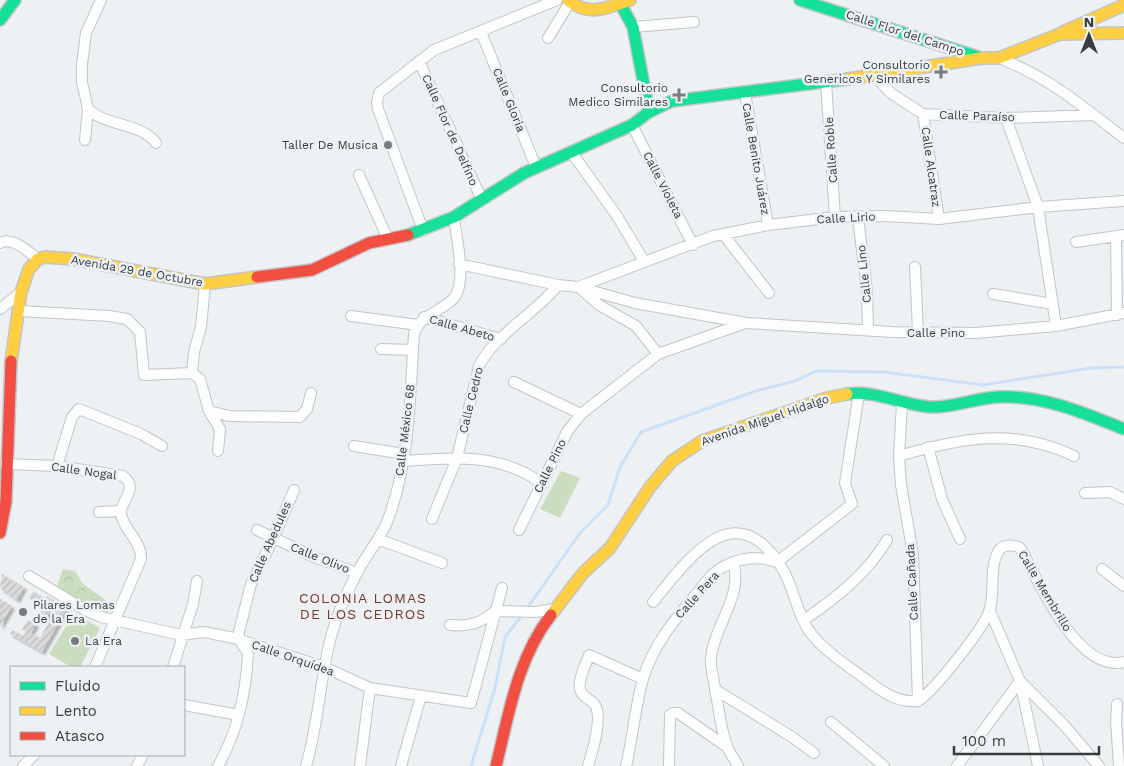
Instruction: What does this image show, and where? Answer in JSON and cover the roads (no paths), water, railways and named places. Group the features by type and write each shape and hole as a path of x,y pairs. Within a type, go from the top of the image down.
{"street":[{"path":"0,20 16,0"},
{"path":"85,140 88,109 82,82 82,64 86,33 102,0"},
{"path":"423,230 377,102 382,90 434,50 557,0"},
{"name":"Calle Flor del Campo","path":"800,0 981,58"},
{"path":"548,38 569,1 578,8 591,11 610,8 624,1 633,27 649,112"},
{"path":"981,58 999,58 1060,34 1082,22 1124,5"},
{"path":"633,27 694,22"},
{"name":"Calle Gloria","path":"481,32 536,167"},
{"path":"1060,34 1124,33"},
{"name":"Avenida 29 de Octubre","path":"38,260 45,257 73,258 205,284 312,270 368,243 402,237 454,217 481,198 536,167 572,153 632,125 649,112 672,101 826,82 981,58"},
{"path":"999,58 1032,71 1054,84 1124,138"},
{"name":"Calle Flor de Delfino","path":"419,61 481,198"},
{"name":"Calle Paraíso","path":"878,74 882,84 892,94 923,114 1006,118 1094,115"},
{"name":"Calle Roble","path":"826,82 835,217"},
{"name":"Calle Benito Juárez","path":"745,93 768,225"},
{"path":"88,109 104,120 150,135 156,143"},
{"name":"Calle Alcatraz","path":"923,114 938,219"},
{"path":"1006,118 1038,207 1056,326"},
{"name":"Calle Violeta","path":"632,125 693,245"},
{"path":"572,153 617,216 644,261"},
{"path":"359,175 388,239"},
{"name":"Calle Lirio","path":"578,287 713,236 768,225 835,217 886,216 938,219 1038,207 1124,201"},
{"path":"421,321 442,308 456,295 460,278 454,217"},
{"name":"Calle Lino","path":"858,218 867,291 868,330"},
{"path":"723,234 769,293"},
{"path":"1076,242 1120,236"},
{"path":"1120,236 1124,243"},
{"path":"1120,236 1120,314"},
{"path":"0,243 4,240 12,242 38,260 29,269 22,292 11,358 4,521 0,533"},
{"name":"Calle Pino","path":"459,264 558,285 578,287 635,303 746,323 868,330 976,333 1056,326 1120,314"},
{"path":"915,267 918,332"},
{"path":"192,373 194,352 201,327 205,284"},
{"name":"Calle Cedro","path":"432,519 457,458 478,366 485,354 545,302 558,285"},
{"path":"578,287 599,305 636,326 658,354"},
{"path":"0,309 22,292"},
{"path":"993,294 1053,304"},
{"path":"18,311 109,316 127,319 140,332 144,375 192,373 200,380 209,411 220,429 218,451"},
{"name":"Calle Abeto","path":"351,316 421,321 501,339"},
{"name":"Calle México 68","path":"306,766 318,720 324,667 333,630 357,573 378,540 388,519 403,458 413,350 421,321"},
{"name":"Calle Pino","path":"519,530 567,432 581,414 658,354 746,323"},
{"path":"381,349 413,350"},
{"path":"514,382 581,414"},
{"path":"209,411 229,416 300,417 307,409 311,393"},
{"path":"777,562 852,504 845,484 859,393"},
{"name":"Avenida Miguel Hidalgo","path":"496,766 522,665 541,628 583,573 615,541 650,487 672,461 688,449 718,435 816,402 835,396 859,393 917,406 948,408 988,398 1023,397 1059,404 1124,429"},
{"name":"Calle Cañada","path":"902,403 899,456 901,485 912,554 918,701"},
{"path":"57,466 72,417 79,409 141,434 162,446"},
{"path":"899,456 969,439 995,437 1051,445 1074,456"},
{"path":"354,446 403,458 457,458 492,461 514,467 541,484"},
{"path":"928,448 942,499 960,538"},
{"name":"Calle Nogal","path":"6,464 57,466 123,476 128,480 130,486 128,497 121,511"},
{"name":"Calle Abedules","path":"218,766 239,714 248,654 239,639 239,632 251,584 294,490"},
{"path":"1085,493 1110,492 1124,499"},
{"path":"95,666 140,559 141,550 121,511 99,512"},
{"name":"Calle Olivo","path":"257,530 273,539 357,573"},
{"path":"653,602 708,542 718,536 735,531 746,535 762,544 777,562 786,576 804,620 816,639 869,682 897,700 918,701"},
{"path":"378,540 442,563"},
{"path":"804,620 854,581 880,553 887,540"},
{"name":"Calle Membrillo","path":"918,701 956,661 990,610 993,575 998,552 1005,546 1019,547 1051,606 1071,634 1085,648 1103,660 1116,664 1124,662"},
{"name":"Calle Pera","path":"626,766 643,679 654,652 679,614 708,579 723,566 732,562 753,558 777,562"},
{"path":"732,562 737,574 735,585 711,658 711,673 727,747 739,765"},
{"path":"1102,569 1124,586"},
{"name":"Calle Orquídea","path":"29,576 87,611 114,619 181,635 204,632 239,639 324,667 370,688 471,703 498,611"},
{"path":"173,666 180,647 181,635 193,604 197,581"},
{"path":"498,611 502,588"},
{"path":"450,625 471,625 483,621 498,611 535,612 555,609"},
{"path":"990,610 1020,681 1038,766"},
{"path":"588,766 595,743 597,712 595,705 581,693 580,686 589,655 643,679"},
{"path":"957,766 1020,681"},
{"path":"1020,681 1054,714 1099,766"},
{"path":"360,766 370,688"},
{"path":"716,690 792,737 814,753"},
{"path":"400,766 421,696"},
{"path":"1117,704 1116,721 1119,766"},
{"path":"185,705 239,714"},
{"path":"669,766 670,715 673,713 678,713 727,747"},
{"path":"831,722 884,766"},
{"path":"23,766 33,756"}],"waterway":[{"path":"526,610 580,533 608,505 620,467 641,432 759,390 795,381 816,371 884,372 983,385 1091,368 1124,367"},
{"path":"471,766 495,688 505,637 522,615"}],"place":[{"name":"Consultorio Genericos Y Similares","path":"941,72"},
{"name":"Consultorio Medico Similares","path":"679,95"},
{"name":"Taller De Musica","path":"388,145"},
{"name":"Pilares Lomas de la Era","path":"23,612"},
{"name":"La Era","path":"75,641"}],"district":[{"name":"COLONIA LOMAS DE LOS CEDROS","path":"363,606"}]}
